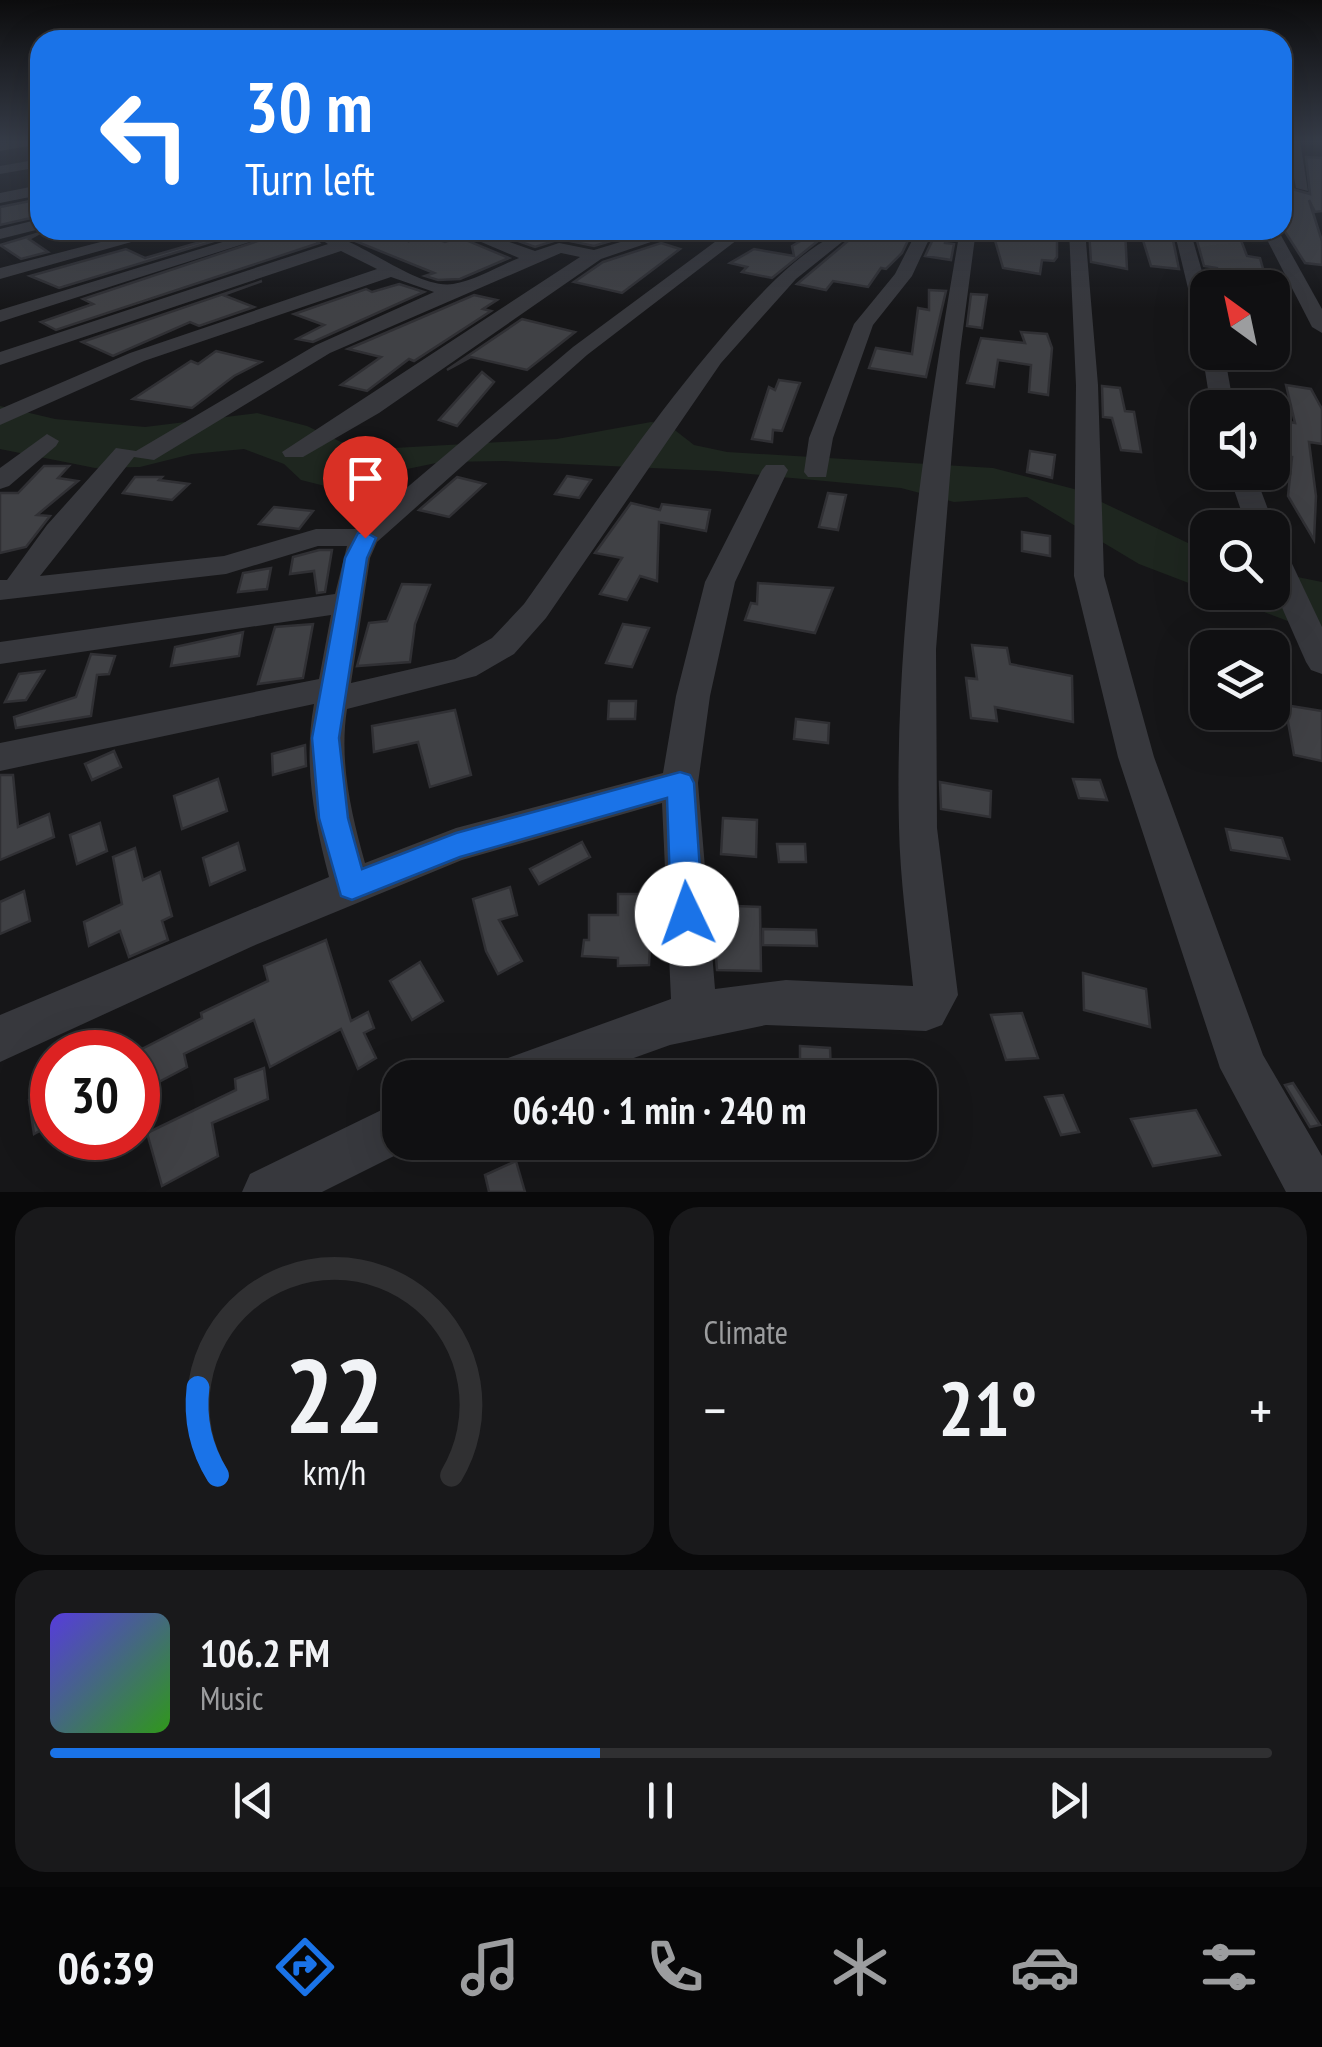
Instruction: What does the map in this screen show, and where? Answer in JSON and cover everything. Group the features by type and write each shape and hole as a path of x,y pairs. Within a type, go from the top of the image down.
{"street":[{"path":"0,216 30,209"},
{"path":"0,234 30,226"},
{"path":"0,274 128,240"},
{"path":"0,316 247,240"},
{"path":"333,240 394,270 451,291"},
{"path":"485,240 531,256"},
{"path":"510,250 540,240"},
{"path":"294,452 371,408 424,367 596,255 645,240"},
{"path":"352,887 326,774 325,738 356,558 365,538 580,351 729,240"},
{"path":"0,758 453,671 503,646 582,548 713,359 790,276 836,240"},
{"path":"817,472 821,438 864,324 902,276 938,240"},
{"path":"566,1060 694,1013 768,1003 837,1001 926,1010 936,996 918,828 920,649 943,240"},
{"path":"1077,240 1087,384 1085,506 1090,576 1136,757 1239,1054 1282,1141 1314,1192"},
{"path":"1185,240 1192,270"},
{"path":"1275,240 1322,327"},
{"path":"0,359 342,245"},
{"path":"8,590 57,532 135,454 323,349 531,256 564,248 596,255"},
{"path":"0,418 154,350 394,270"},
{"path":"0,481 47,441"},
{"path":"694,1013 680,783 693,696 720,582 774,470"},
{"path":"8,590 208,568 316,537 365,538"},
{"path":"1290,591 1322,662"},
{"path":"1,656 349,602"},
{"path":"0,1040 221,939 456,846 680,783"},
{"path":"268,1192 382,1135"}],"shaded area":[{"path":"0,406 55,419 145,427 257,413 307,426 341,442 376,449 557,439 651,422 667,424 694,445 727,452 993,468 1074,489 1190,544 1190,584 1139,564 1027,497 954,502 901,488 717,471 505,461 441,462 325,486 301,480 284,464 244,449 192,454 140,467 95,468 0,449"},
{"path":"1290,575 1322,582 1322,634 1259,610 1290,610"}],"building":[{"path":"1292,197 1322,197 1322,211 1315,212 1309,200 1322,241 1322,265 1305,263 1290,240"},
{"path":"30,201 30,218 0,225 0,207"},
{"path":"30,236 48,252 21,259 0,245"},
{"path":"261,240 319,243 56,330 41,322 93,304 83,299"},
{"path":"353,240 466,240 509,258 460,279 425,276 434,273"},
{"path":"515,240 557,240 535,247"},
{"path":"565,240 614,240 594,246"},
{"path":"802,240 819,240 772,278 742,272 747,267 730,263 754,249 794,256 792,246"},
{"path":"849,240 908,240 902,253 886,269 881,268 868,287 833,281 826,290 797,284"},
{"path":"933,240 954,244 951,260 925,256"},
{"path":"995,240 1057,240 1057,257 1054,261 1042,260 1040,274 1003,268"},
{"path":"1090,240 1126,240 1127,269 1091,262"},
{"path":"1143,240 1173,240 1179,269 1151,266"},
{"path":"1197,240 1241,240 1247,256 1260,258 1263,270 1217,270 1204,266"},
{"path":"214,241 59,288 30,276 126,249 145,258"},
{"path":"661,243 680,249 622,293 574,282 603,262"},
{"path":"262,281 223,295 254,307 199,326 190,322 113,356 82,342"},
{"path":"399,284 424,292 313,342 297,339 324,325 294,314 366,289 372,292"},
{"path":"929,290 946,291 926,377 869,368 876,348 912,354 918,308 929,310"},
{"path":"971,294 987,295 982,328 967,326"},
{"path":"474,295 497,300 483,309 491,311 414,361 409,359 367,391 341,385 381,357 348,349"},
{"path":"522,319 575,332 527,370 471,357 447,370"},
{"path":"1021,332 1047,334 1052,348 1048,395 1029,392 1031,365 998,360 994,387 967,383 981,338 1025,343"},
{"path":"216,351 261,362 234,376 192,408 133,399 191,361 198,364"},
{"path":"482,372 494,382 457,426 439,420"},
{"path":"779,380 800,383 782,431 773,430 772,442 752,439 769,387 775,390"},
{"path":"1286,385 1311,389 1322,409 1322,444 1309,442 1316,496 1314,540 1288,496 1290,422 1295,423"},
{"path":"1102,386 1120,388 1125,411 1134,412 1141,452 1121,450 1112,418 1103,417"},
{"path":"1030,451 1055,455 1052,478 1027,472"},
{"path":"44,466 69,466 58,478 78,481 37,515 50,516 26,547 0,553 0,493 18,493"},
{"path":"567,476 591,480 579,498 555,494"},
{"path":"135,477 162,477 159,480 189,484 172,500 123,493"},
{"path":"457,477 485,484 449,517 419,510"},
{"path":"828,493 846,495 838,530 819,527"},
{"path":"631,503 660,510 662,504 710,510 706,531 659,522 657,581 640,576 627,600 600,594 622,558 595,553"},
{"path":"274,507 313,511 299,529 259,524"},
{"path":"1022,532 1050,536 1050,556 1022,551"},
{"path":"332,550 325,592 317,593 314,571 290,574 293,557"},
{"path":"271,568 267,589 238,592 243,573"},
{"path":"758,583 833,588 815,633 745,620 751,603 757,604"},
{"path":"402,584 430,585 415,624 410,662 357,666 369,623 387,621"},
{"path":"313,624 303,678 258,684 275,627"},
{"path":"623,624 649,628 632,667 606,663"},
{"path":"243,632 239,656 171,666 175,647"},
{"path":"972,645 1007,648 1010,664 1072,676 1073,722 995,707 997,721 971,718 966,678 977,679"},
{"path":"91,654 115,656 109,674 97,675 91,716 16,728 14,717 76,697"},
{"path":"44,671 26,700 5,702 19,674"},
{"path":"609,701 636,701 635,719 608,719"},
{"path":"1290,706 1322,711 1322,761 1294,755"},
{"path":"455,710 471,775 430,787 418,742 374,752 372,726"},
{"path":"796,719 829,723 828,743 794,739"},
{"path":"305,745 306,766 273,775 272,754"},
{"path":"114,751 121,767 92,780 85,764"},
{"path":"0,775 13,775 18,827 49,814 54,837 0,860"},
{"path":"218,779 227,811 182,829 174,796"},
{"path":"1073,779 1100,780 1107,800 1079,798"},
{"path":"940,782 991,791 990,817 941,809"},
{"path":"723,818 757,820 756,857 721,854"},
{"path":"100,823 107,851 77,864 70,835"},
{"path":"1226,829 1282,838 1289,859 1231,850"},
{"path":"582,842 590,857 539,884 530,869"},
{"path":"238,843 245,870 210,885 203,858"},
{"path":"777,844 805,844 806,862 779,862"},
{"path":"135,848 143,880 160,872 172,916 162,921 168,940 129,957 120,931 89,946 84,922 122,904 113,857"},
{"path":"510,887 517,915 499,920 522,961 498,974 486,951 473,899"},
{"path":"24,891 30,921 0,934 0,902"},
{"path":"618,894 653,894 649,965 618,966 618,958 582,956 584,940 589,940 589,915 618,915"},
{"path":"712,905 760,907 761,971 717,970"},
{"path":"763,929 816,930 817,946 763,945"},
{"path":"326,940 351,1021 368,1012 374,1028 364,1033 376,1058 358,1069 341,1029 270,1067 254,1020 184,1054 187,1067 160,1081 160,1040 202,1018 201,1013 268,981 264,966"},
{"path":"420,962 443,1001 412,1020 390,981"},
{"path":"1083,973 1146,989 1150,1027 1084,1010"},
{"path":"1022,1013 1038,1058 1006,1060 991,1015"},
{"path":"800,1046 830,1048 830,1060 800,1060"},
{"path":"264,1068 268,1099 212,1123 218,1156 162,1186 155,1160 160,1160 160,1127 236,1090 235,1079"},
{"path":"1293,1083 1320,1125 1310,1127 1285,1085"},
{"path":"1063,1095 1079,1132 1061,1135 1045,1097"},
{"path":"1196,1110 1220,1155 1153,1166 1131,1119"},
{"path":"516,1161 525,1192 489,1192 485,1175"}],"route":[{"path":"365,538 356,558 325,738 326,774 352,887 456,846 680,783 687,914"}]}
